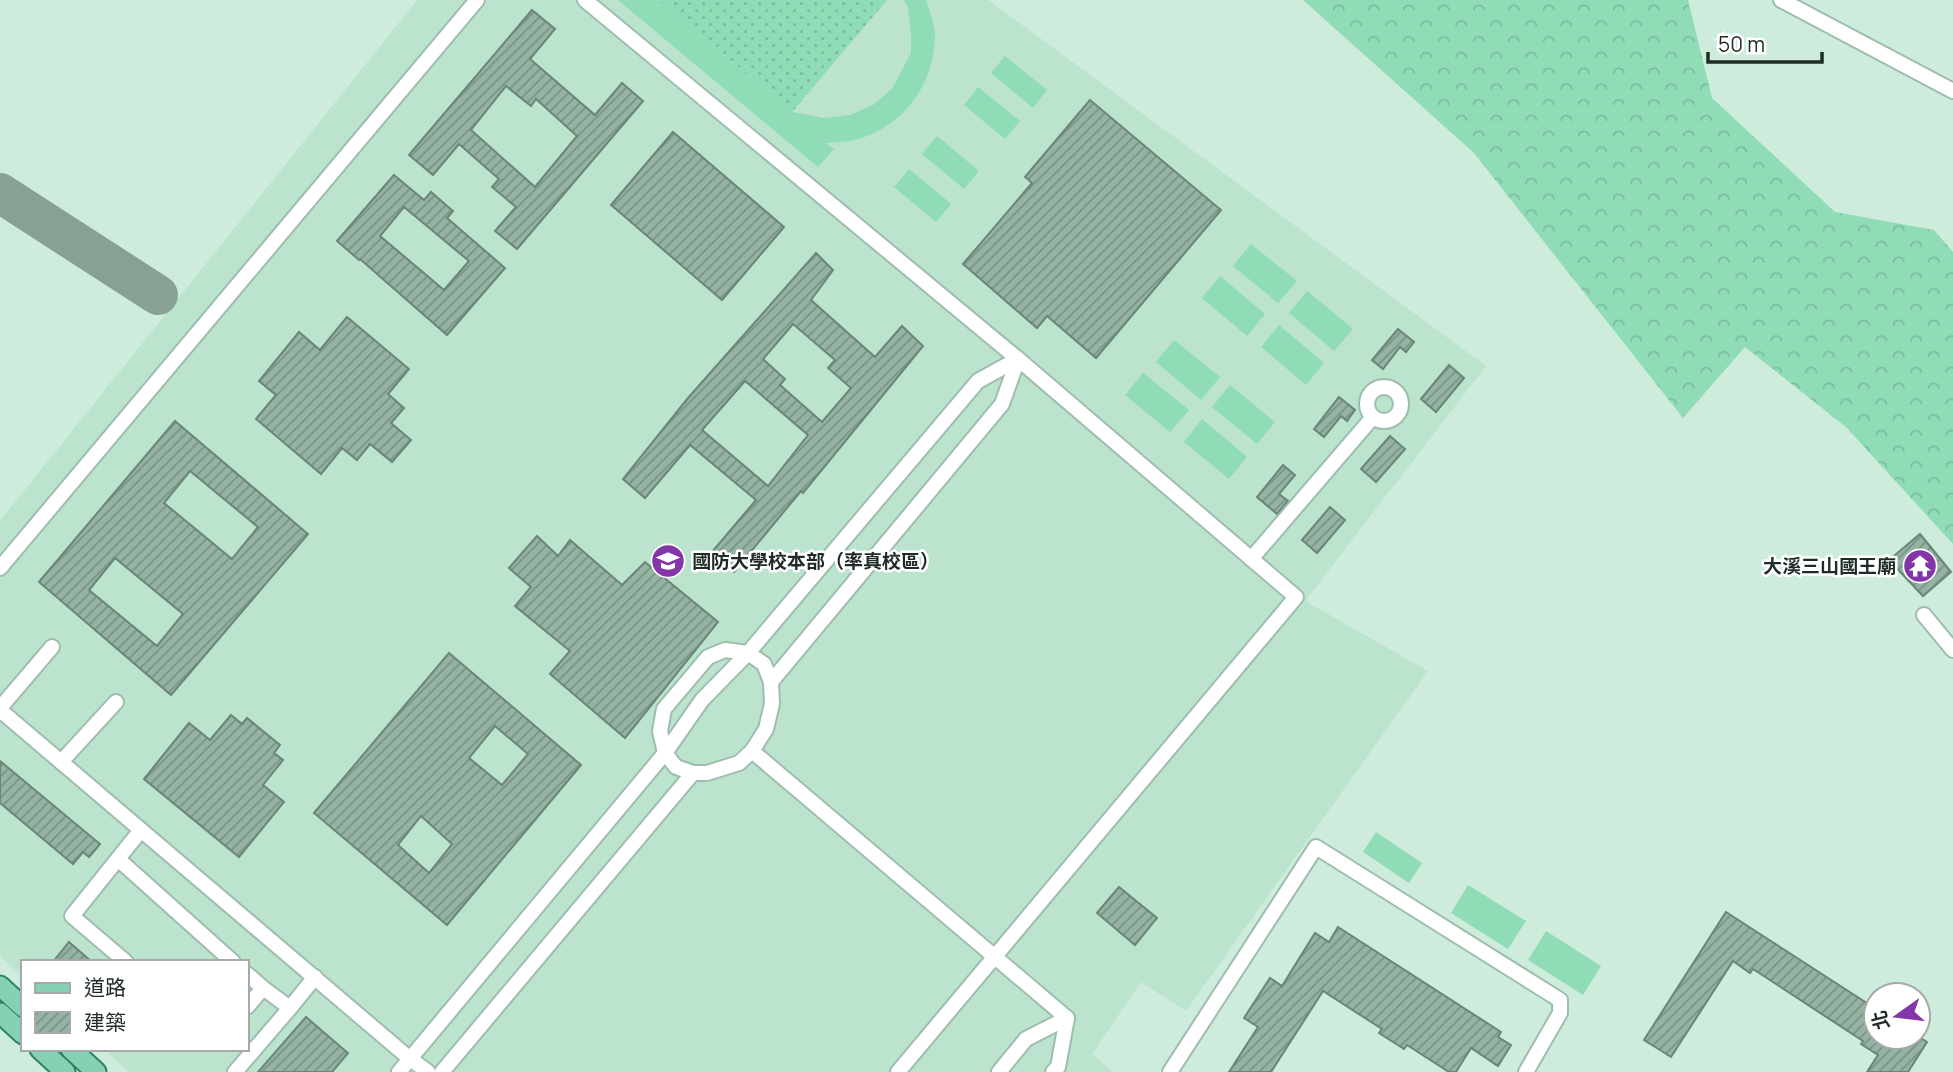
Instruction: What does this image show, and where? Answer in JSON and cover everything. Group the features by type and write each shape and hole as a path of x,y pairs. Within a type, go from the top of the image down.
{"main road":[{"path":"0,986 21,1005"},
{"path":"0,1013 21,1032"},
{"path":"42,1051 65,1072"},
{"path":"73,1051 96,1072"}],"lane":[{"path":"0,568 477,0"},
{"path":"585,0 1018,359 1296,597 898,1072"},
{"path":"1781,0 1953,91"},
{"path":"399,1072 665,753 702,700 748,653 978,381 1018,359"},
{"path":"771,682 1002,404 1018,359"},
{"path":"1251,559 1373,417"},
{"path":"1924,615 1953,650"},
{"path":"52,647 0,709 428,1072"},
{"path":"725,650 748,653 764,664 771,682 772,704 766,729 752,751 738,763 707,773 693,773 676,767 665,753 660,731 664,709 708,657 725,650"},
{"path":"61,762 116,702"},
{"path":"752,751 1067,1018"},
{"path":"442,1072 693,773"},
{"path":"124,960 72,916 141,830"},
{"path":"1170,1072 1316,847 1560,1000 1560,1013 1525,1072"},
{"path":"118,859 231,960"},
{"path":"248,975 290,1008"},
{"path":"235,1072 315,978"},
{"path":"248,1006 262,988"},
{"path":"999,1072 1026,1039 1067,1018"},
{"path":"1053,1072 1058,1067 1067,1018"}],"shaded area":[{"name":"國防大學校本部（率真校區）","path":"417,0 988,0 1486,366 1305,601 1428,671 1186,1011 1141,982 1092,1054 1113,1072 129,1072 106,1051 248,1051 248,960 21,960 21,975 0,956 0,521"}],"green space":[{"path":"618,0 658,0 792,112 825,118 850,115 873,105 892,89 911,53 908,7 904,0 926,0 935,32 933,54 922,86 902,113 874,133 854,140 826,143 834,149 818,167"},
{"path":"658,0 887,0 792,112"},
{"path":"1303,0 1688,0 1712,98 1835,212 1934,230 1953,252 1953,544 1846,427 1745,347 1683,418 1474,153"},
{"path":"1005,56 1047,90 1033,108 991,73"},
{"path":"978,87 1020,121 1005,139 964,105"},
{"path":"937,136 979,171 964,189 922,154"},
{"path":"909,169 951,204 936,222 894,187"},
{"path":"1251,244 1297,281 1278,303 1233,266"},
{"path":"1220,276 1265,314 1247,336 1202,298"},
{"path":"1307,291 1353,329 1334,351 1289,313"},
{"path":"1279,325 1324,363 1306,385 1261,347"},
{"path":"1174,340 1220,377 1201,400 1156,362"},
{"path":"1143,373 1189,410 1170,432 1125,395"},
{"path":"1230,385 1275,422 1257,444 1212,407"},
{"path":"1202,419 1247,457 1229,479 1184,442"},
{"path":"1376,832 1422,863 1409,883 1363,852"},
{"path":"1468,885 1526,921 1508,949 1451,913"},
{"path":"1546,931 1601,966 1583,995 1528,960"}],"building":[{"path":"532,10 555,29 530,59 595,115 622,83 643,101 517,249 495,231 516,207 492,187 499,179 459,144 433,175 409,155","holes":["506,86 531,106 536,99 577,136 535,187 471,130"]},
{"path":"1090,100 1221,210 1096,358 1047,316 1037,328 963,264 1032,183 1025,177"},
{"path":"673,132 784,227 722,300 611,205"},
{"path":"394,175 424,200 431,192 453,211 447,218 505,268 447,335 337,241","holes":["404,207 469,261 444,290 380,236"]},
{"path":"816,253 833,270 811,300 875,357 902,326 923,346 803,493 801,491 734,572 712,552 756,500 690,445 645,498 623,479 688,398","holes":["793,324 835,360 828,368 851,388 822,422 780,385 785,379 763,359","745,381 808,435 768,486 702,430"]},
{"path":"347,317 409,369 388,394 404,408 391,423 411,440 392,462 370,444 357,460 342,448 321,474 256,419 276,395 259,381 299,332 320,350"},
{"path":"1398,329 1414,342 1406,352 1400,347 1383,369 1372,360"},
{"path":"1449,365 1464,378 1436,412 1421,399"},
{"path":"1339,397 1355,410 1347,421 1341,416 1324,437 1314,429"},
{"path":"175,421 308,534 171,695 39,582","holes":["190,471 258,527 232,559 164,503","115,558 183,614 157,646 89,590"]},
{"path":"1390,436 1405,449 1376,482 1361,469"},
{"path":"1283,465 1295,475 1279,494 1288,501 1277,514 1257,497"},
{"path":"1330,507 1345,520 1317,553 1302,540"},
{"name":"大溪三山國王廟","path":"1920,534 1951,572 1923,596 1889,560"},
{"path":"537,536 558,556 570,540 622,585 645,562 718,622 625,738 550,674 570,651 515,606 531,587 509,568"},
{"path":"449,653 581,765 447,925 314,813","holes":["495,726 528,754 502,785 469,758","421,816 452,844 429,873 398,845"]},
{"path":"231,715 242,724 247,718 280,745 274,753 283,760 263,785 284,802 239,857 144,779 189,723 210,740"},
{"path":"0,761 100,844 89,857 83,852 73,864 0,803"},
{"path":"1119,887 1157,918 1135,945 1097,913"},
{"path":"1726,912 1862,1000 1862,1040 1753,969 1750,973 1733,961 1671,1057 1644,1040"},
{"path":"1338,927 1501,1032 1498,1037 1511,1045 1498,1066 1471,1048 1456,1072 1449,1072 1407,1045 1404,1049 1379,1033 1382,1029 1323,991 1271,1072 1229,1072 1258,1027 1244,1018 1270,978 1282,986 1315,933 1329,942"},
{"path":"69,942 90,960 55,960"},
{"path":"306,1017 348,1053 332,1072 258,1072"},
{"path":"1872,1051 1921,1051 1908,1072 1867,1072 1878,1055"}],"taxiway":[{"path":"0,193 158,295"}],"place":[{"name":"國防大學校本部（率真校區）","path":"668,561"},
{"name":"大溪三山國王廟","path":"1920,566"}]}
